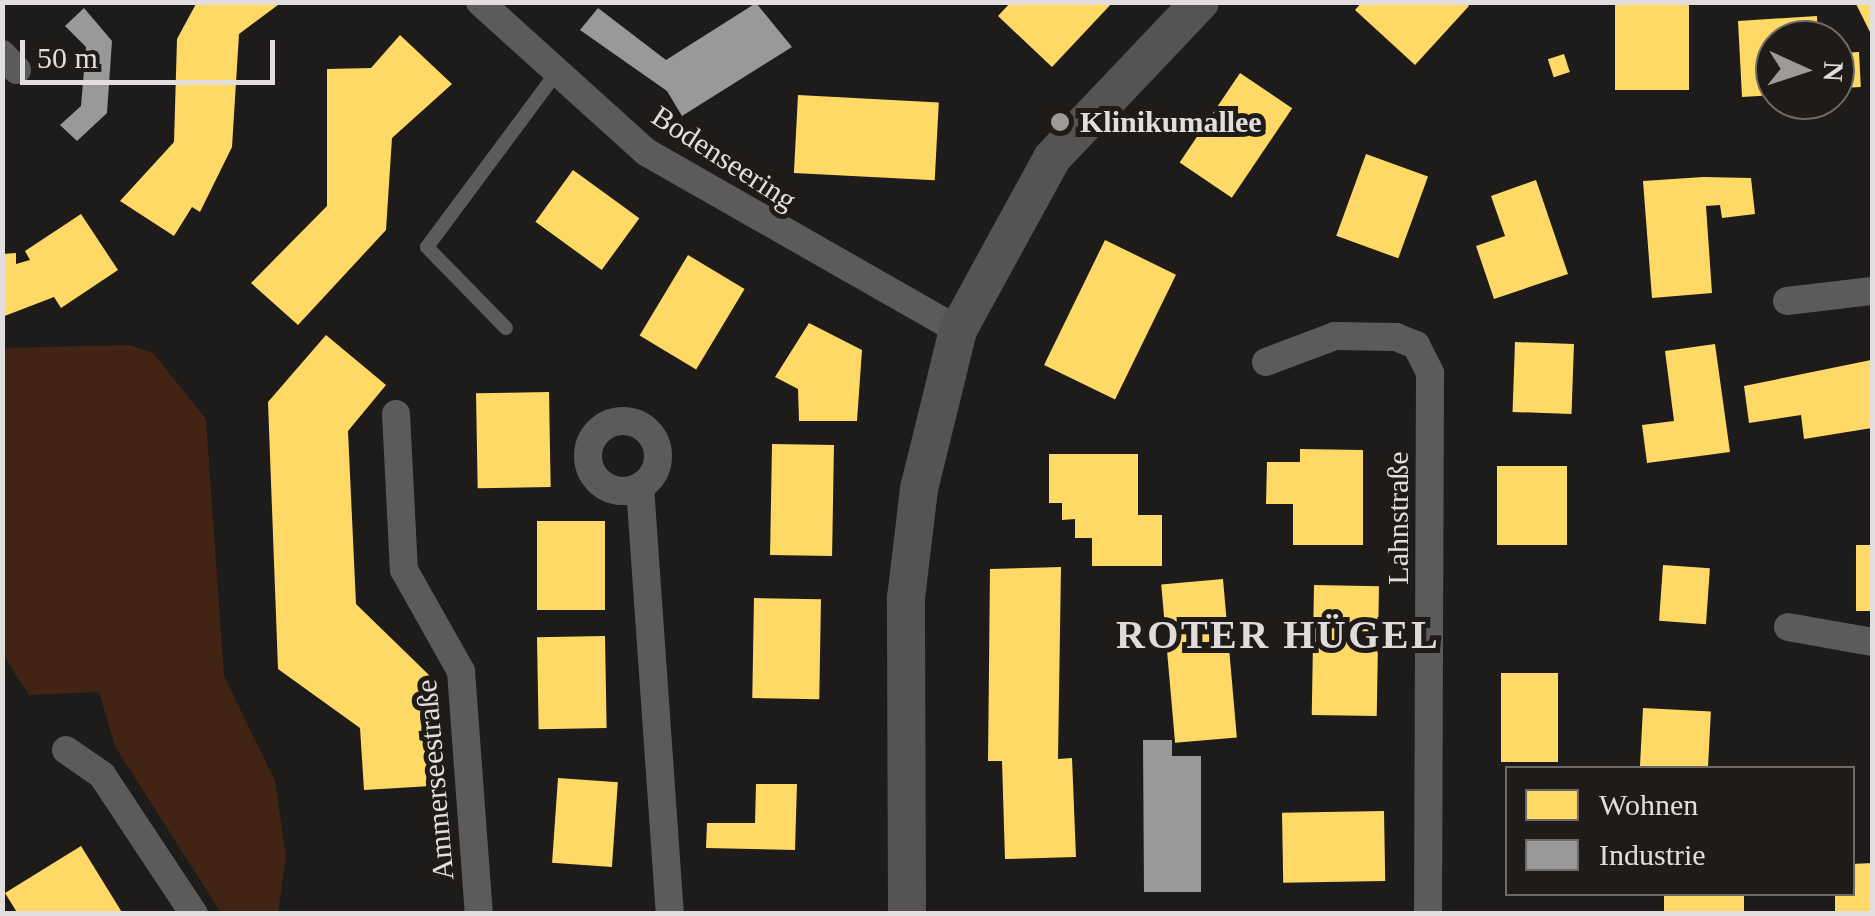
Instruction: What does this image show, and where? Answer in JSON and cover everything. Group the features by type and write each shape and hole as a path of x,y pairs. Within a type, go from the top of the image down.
{"street":[{"name":"Bodenseering","path":"480,2 646,152 958,330"},
{"path":"907,914 906,598 919,489 958,330 1052,158 1200,2"},
{"path":"1787,301 1872,292"},
{"name":"Lahnstraße","path":"1266,362 1335,336 1396,337 1416,345 1430,373 1428,914"},
{"name":"Ammerseestraße","path":"396,414 404,570 461,670 479,914"},
{"path":"640,488 670,914"},
{"path":"1788,627 1872,642"},
{"path":"66,750 102,776 194,914"}],"lane":[{"path":"506,328 427,246 557,72"}],"shaded area":[{"path":"129,345 153,353 206,419 224,676 275,781 286,856 278,913 221,913 115,746 99,692 29,695 3,655 3,348"}],"building: Wohnen":[{"path":"197,2 282,2 239,34 232,147 200,212 192,207 174,236 120,201 174,142 177,39"},
{"path":"1011,2 1113,2 1052,67 998,16"},
{"path":"1362,2 1466,2 1469,6 1415,65 1355,10"},
{"path":"1615,2 1689,2 1689,90 1615,90"},
{"path":"1855,2 1872,2 1872,36"},
{"path":"1817,16 1817,20 1755,20 1755,96 1742,97 1738,21"},
{"path":"400,35 452,84 392,138 386,230 298,325 251,283 327,206 327,69 371,68"},
{"path":"1855,52 1859,52 1861,87 1855,87"},
{"path":"1564,54 1570,72 1554,77 1548,59"},
{"path":"1240,73 1292,108 1232,198 1180,163"},
{"path":"798,95 939,102 935,180 794,173"},
{"path":"1366,154 1428,177 1398,258 1336,236"},
{"path":"573,170 639,218 602,270 535,222"},
{"path":"1751,178 1755,214 1722,218 1720,205 1706,206 1712,293 1652,298 1643,181"},
{"path":"1536,180 1568,274 1494,299 1476,246 1505,236 1491,196"},
{"path":"81,214 118,270 61,308 54,297 2,317 2,254 16,253 16,264 30,260 25,251"},
{"path":"1105,240 1176,275 1115,400 1044,365"},
{"path":"688,255 745,289 696,370 640,336"},
{"path":"809,323 862,350 857,421 799,421 798,389 775,377"},
{"path":"326,335 386,385 348,431 356,604 429,675 431,786 364,790 360,728 278,669 268,402"},
{"path":"1515,342 1574,344 1572,414 1513,412"},
{"path":"1715,344 1730,452 1647,463 1642,425 1674,421 1665,351"},
{"path":"1871,360 1872,428 1804,439 1801,415 1749,423 1744,386"},
{"path":"549,392 551,487 478,488 476,393"},
{"path":"772,444 834,445 832,556 770,555"},
{"path":"1300,449 1363,450 1363,545 1293,545 1293,504 1266,504 1267,462 1300,462"},
{"path":"1049,454 1138,454 1138,515 1162,515 1162,566 1092,566 1092,538 1075,538 1075,519 1062,520 1062,503 1049,503"},
{"path":"1497,466 1567,466 1567,545 1497,545"},
{"path":"537,521 605,521 605,610 537,610"},
{"path":"1856,545 1872,545 1872,611 1856,611"},
{"path":"1663,565 1710,568 1706,624 1659,621"},
{"path":"1061,567 1058,759 1072,758 1076,857 1005,859 1002,761 988,761 990,569"},
{"path":"1223,579 1237,737 1175,743 1161,584"},
{"path":"1314,585 1379,586 1377,716 1312,715"},
{"path":"754,598 821,599 819,699 752,698"},
{"path":"605,636 607,728 539,729 537,637"},
{"path":"1501,673 1558,673 1558,762 1501,762"},
{"path":"1643,708 1711,712 1708,766 1640,766"},
{"path":"558,778 618,782 612,867 552,863"},
{"path":"756,784 797,784 795,850 706,848 707,823 755,823"},
{"path":"1384,811 1385,881 1283,883 1282,813"},
{"path":"81,846 123,914 18,914 5,893"},
{"path":"1872,863 1872,914 1835,914 1835,896 1855,896 1855,864"},
{"path":"1664,896 1744,896 1744,914 1664,914"}],"building: Industrie":[{"path":"756,3 792,47 682,116 667,91 580,30 598,8 666,60"},
{"path":"84,8 112,41 107,113 77,141 60,125 81,106 86,47 65,26"},
{"path":"1143,740 1172,740 1172,756 1201,756 1201,892 1144,892"}],"place":[{"name":"Klinikumallee","path":"1060,122"}],"district":[{"name":"ROTER HÜGEL","path":"1278,635"}]}
